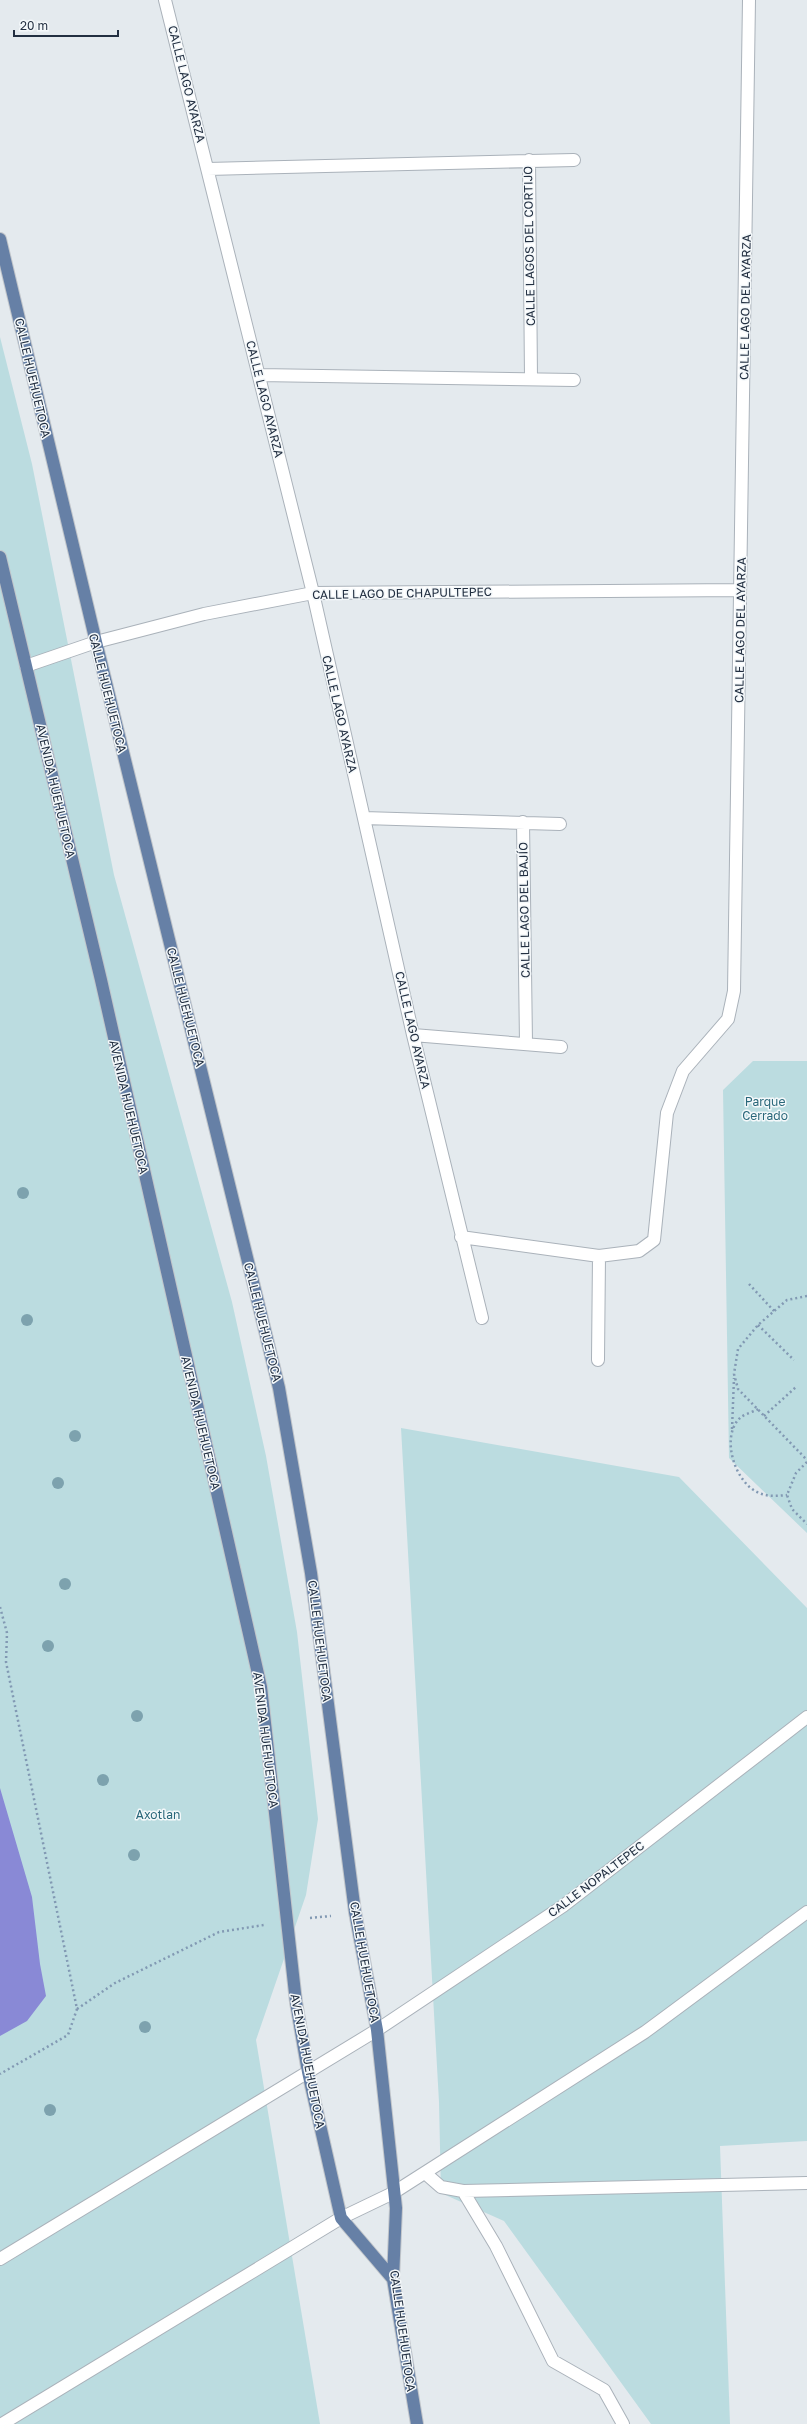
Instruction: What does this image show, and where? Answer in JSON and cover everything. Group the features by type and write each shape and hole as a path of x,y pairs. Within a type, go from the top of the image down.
{"main road":[{"name":"CALLE HUEHUETOCA","path":"0,239 96,642 280,1388 311,1573 355,1912 377,2030 393,2193 396,2208 394,2279 417,2424"},
{"name":"AVENIDA HUEHUETOCA","path":"0,557 101,980 261,1687 296,2002 308,2072 341,2218 394,2279"}],"street":[{"name":"CALLE LAGO AYARZA","path":"165,0 313,593 413,1034 461,1237 482,1318"},
{"name":"CALLE LAGO DEL AYARZA","path":"599,1256 639,1251 654,1240 667,1113 683,1071 728,1019 734,991 749,0"},
{"name":"CALLE LAGOS DEL CORTIJO","path":"208,169 528,160 531,378"},
{"path":"528,160 574,160"},
{"path":"259,375 531,378 574,380"},
{"name":"CALLE LAGO DE CHAPULTEPEC","path":"26,666 96,642 204,614 313,593 740,590"},
{"path":"364,818 560,824"},
{"name":"CALLE LAGO DEL BAJÍO","path":"523,822 526,1043"},
{"path":"413,1034 561,1047"},
{"path":"461,1237 599,1256 598,1360"},
{"name":"CALLE NOPALTEPEC","path":"0,2259 377,2030 563,1906 807,1717"},
{"path":"2,2424 341,2218 393,2193 425,2173 645,2032 807,1912"},
{"path":"425,2173 441,2187 463,2192 807,2183"},
{"path":"463,2192 496,2246 553,2361 604,2390 623,2424"}],"path":[{"path":"749,1284 774,1311"},
{"path":"787,1495 773,1496 757,1492 743,1480 735,1468 731,1449 734,1374 738,1349 758,1326 787,1300 807,1296"},
{"path":"758,1326 794,1360"},
{"path":"734,1374 738,1389 807,1461 796,1473 787,1495 792,1509 807,1524"},
{"path":"764,1416 796,1387"},
{"path":"732,1430 741,1417 758,1409"},
{"path":"0,1607 7,1633 6,1662 77,2009 68,2035 0,2074"},
{"path":"77,2009 115,1983 219,1932 355,1912"}],"green space":[{"name":"Axotlan","path":"0,337 32,464 114,875 232,1302 266,1456 297,1632 318,1819 306,1895 256,2040 320,2424 0,2424"},
{"name":"Parque Cerrado","path":"753,1061 807,1061 807,1533 729,1458 723,1090"},
{"path":"401,1428 679,1477 807,1608 807,2141 720,2146 730,2424 651,2424 504,2221 441,2193 439,2102"}],"water":[{"path":"0,1788 32,1897 40,1964 46,1996 27,2021 0,2036"}]}
